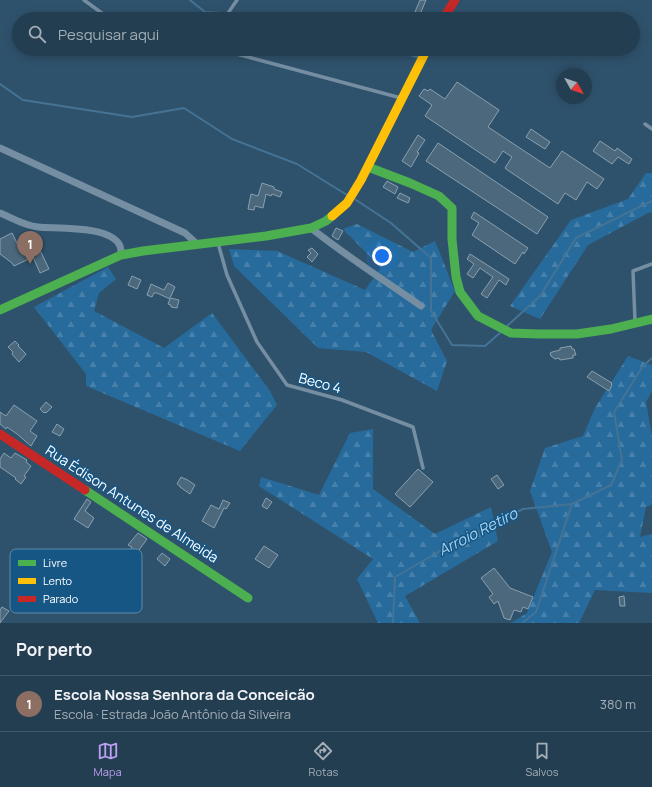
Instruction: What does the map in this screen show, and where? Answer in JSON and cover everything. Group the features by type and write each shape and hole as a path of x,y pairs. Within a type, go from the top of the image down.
{"street":[{"path":"447,12 455,0"},
{"path":"0,310 121,255 266,236 311,228 326,221 347,203 368,167 423,56"},
{"path":"0,148 186,233 197,244"},
{"path":"368,167 439,196 452,208 452,239 456,277 460,292 478,316 511,333 539,334 577,334 611,329 652,319"},
{"path":"0,213 28,225 37,227 60,227 98,232 113,238 119,244 121,255"},
{"path":"311,228 334,246 421,306"},
{"name":"Rua Édison Antunes de Almeida","path":"0,434 248,598"}],"lane":[{"path":"84,0 100,12"},
{"path":"228,12 236,0"},
{"path":"244,56 402,98"},
{"path":"645,124 652,129"},
{"name":"Beco 4","path":"218,242 227,275 257,342 287,385 342,400 413,427 423,468"},
{"path":"635,323 632,274 635,269 652,264"}],"green space":[{"path":"646,173 652,173 652,212 588,245 540,319 510,306 571,220 628,199"},
{"path":"357,224 413,252 435,241 455,291 431,330 447,361 437,391 366,352 318,348 234,266 229,249 277,251 365,290 381,268 343,229"},
{"path":"108,267 116,279 99,293 94,311 164,348 212,313 270,391 277,405 240,451 86,386 86,374 34,307"},
{"path":"628,356 652,365 652,391 646,402 652,436 652,505 646,507 640,537 652,534 652,593 595,590 579,623 511,623 527,613 552,552 530,491 545,448 583,436 595,408"},
{"path":"373,429 373,489 435,534 491,507 498,541 405,596 420,623 378,623 357,579 373,559 259,486 261,477 319,495 350,433"}],"building":[{"path":"420,0 426,0 421,12 415,12"},
{"path":"457,82 499,110 488,127 550,168 562,151 604,179 597,189 587,182 576,200 565,193 558,204 506,169 505,168 512,157 503,151 495,163 425,116 432,105 419,96 424,89 428,91 430,89 445,99"},
{"path":"531,129 550,142 545,149 526,137"},
{"path":"418,135 425,140 417,152 419,153 411,167 402,161"},
{"path":"600,141 615,151 617,148 632,159 629,164 618,157 612,164 593,151"},
{"path":"438,143 548,217 537,234 426,161"},
{"path":"387,181 398,187 395,194 383,187"},
{"path":"262,183 274,187 274,189 282,192 280,197 272,194 271,196 266,194 263,208 255,206 254,210 248,209 251,194 258,196"},
{"path":"400,193 410,198 408,203 397,198"},
{"path":"474,212 528,248 524,254 523,252 515,264 472,235 479,223 471,218"},
{"path":"336,228 343,231 338,240 332,236"},
{"path":"12,233 18,245 27,241 30,247 34,245 37,251 40,250 49,269 40,273 33,257 14,266 0,254 0,239"},
{"path":"312,248 318,254 312,262 307,257 311,253 308,250"},
{"path":"470,254 509,279 506,285 499,280 487,298 481,294 493,277 480,268 473,278 467,274 474,264 467,259"},
{"path":"132,276 141,280 137,289 128,285"},
{"path":"168,283 175,287 170,298 179,300 177,308 171,307 171,305 168,304 170,299 157,293 154,293 152,297 147,295 151,284 164,290"},
{"path":"15,341 26,354 19,362 8,347"},
{"path":"571,346 576,355 573,355 573,358 560,360 559,358 555,359 551,356 550,353 560,350 560,348"},
{"path":"592,371 612,383 609,391 587,377"},
{"path":"46,402 52,407 44,413 40,409"},
{"path":"14,405 37,421 30,431 37,436 31,446 17,434 7,427 6,429 0,424 0,412 6,416"},
{"path":"57,424 64,429 60,436 52,432"},
{"path":"4,453 11,458 15,453 27,460 26,462 31,466 24,476 26,477 21,484 15,479 16,478 0,467 0,459"},
{"path":"418,469 433,482 410,507 395,494"},
{"path":"497,475 504,485 498,489 491,479"},
{"path":"181,477 195,485 190,494 177,484"},
{"path":"266,498 272,502 267,509 262,506"},
{"path":"87,499 91,502 85,511 94,518 88,528 74,519"},
{"path":"223,500 230,503 226,509 224,508 214,528 202,521 211,505 219,509"},
{"path":"138,533 147,539 140,549 131,549 132,547 128,545"},
{"path":"264,546 278,555 269,568 255,559"},
{"path":"162,553 170,559 165,566 157,559"},
{"path":"494,568 510,588 533,597 528,609 523,607 521,612 514,610 510,620 504,618 498,601 494,604 489,597 493,594 481,578"},
{"path":"624,596 625,606 620,606 619,597"},
{"path":"2,607 9,611 0,623 0,610"}],"waterway":[{"path":"190,0 205,12"},
{"path":"413,56 418,56"},
{"path":"0,84 23,100 132,117 184,108 232,139 297,164 347,195"},
{"path":"356,200 391,223 431,258 431,311 452,345 485,346 501,332"},
{"path":"507,326 540,296 576,238 652,201"},
{"name":"Arroio Retiro","path":"393,623 395,577 447,547 523,509 572,504 611,485 622,460 614,412 643,366 652,358"},
{"path":"522,623 536,612 572,504"}],"traffic: fast":[{"path":"368,167 439,196 452,208 452,239 456,277 460,292 478,316 511,333 539,334 577,334 611,329 652,319"},
{"path":"0,310 121,255 266,236 311,228 326,221 332,216"},
{"path":"85,490 248,598"}],"traffic: slow":[{"path":"332,216 347,203 361,180 423,56"}],"traffic: jam":[{"path":"447,12 455,0"},
{"path":"0,434 85,490"}],"place":[{"name":"Escola Nossa Senhora da Conceicão","path":"30,264"}]}
